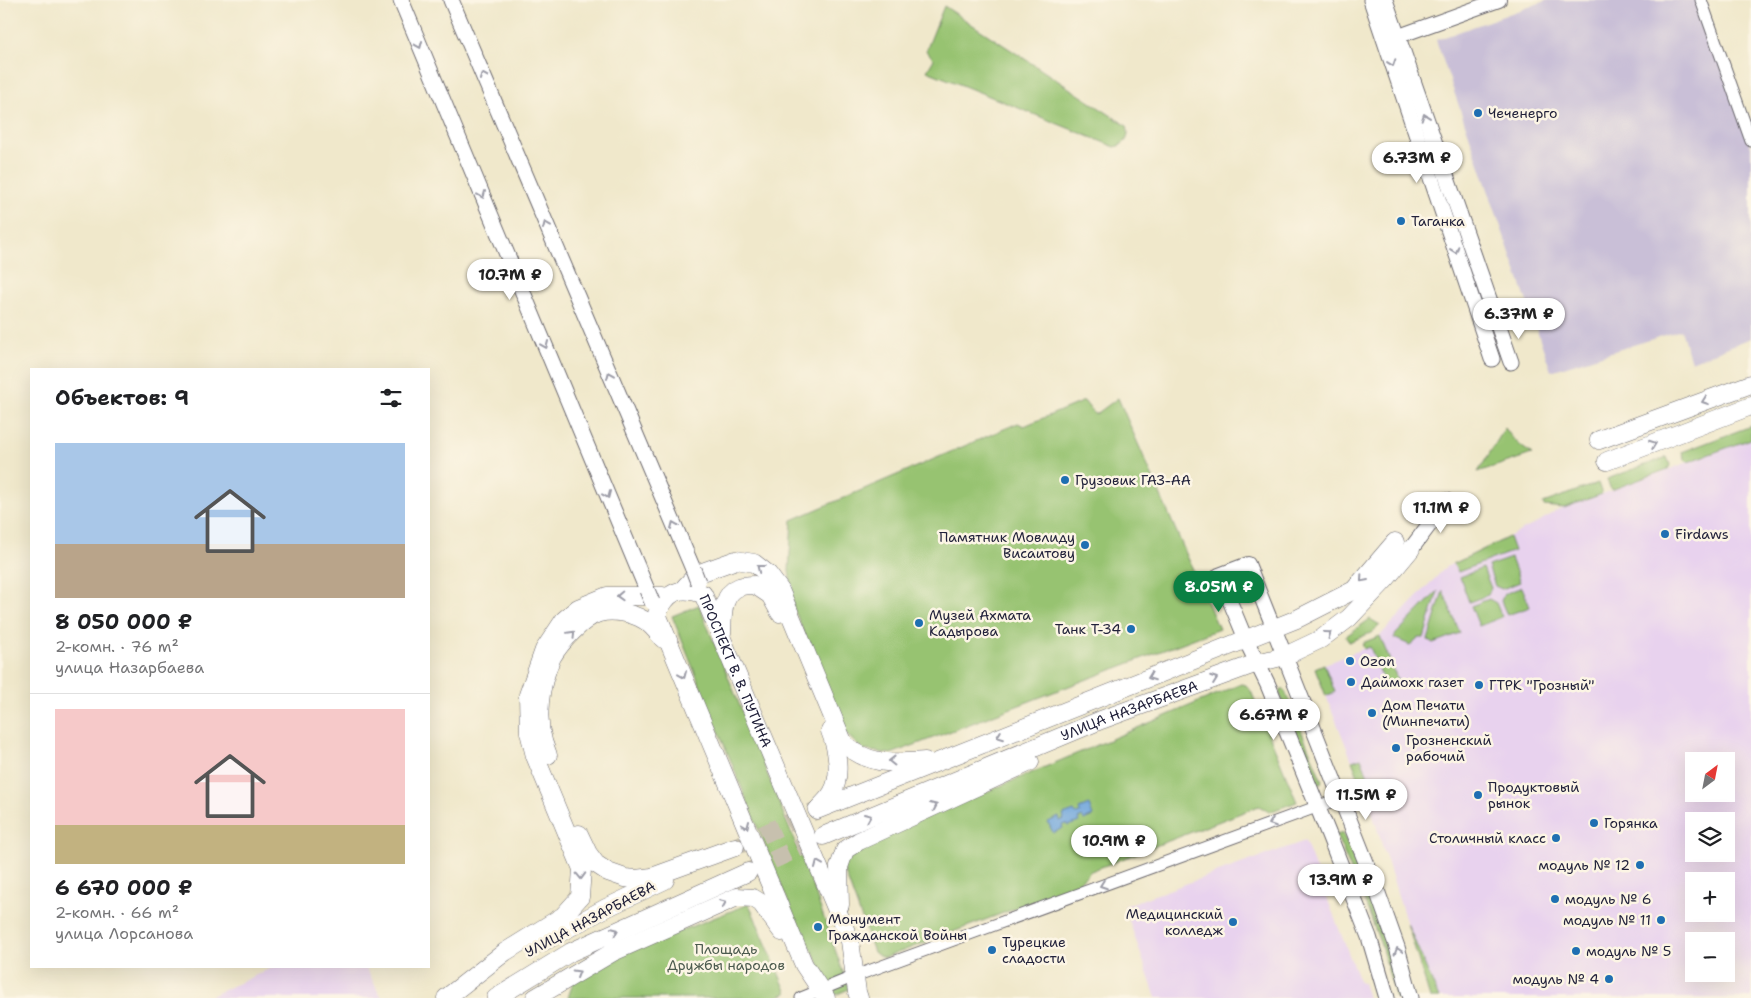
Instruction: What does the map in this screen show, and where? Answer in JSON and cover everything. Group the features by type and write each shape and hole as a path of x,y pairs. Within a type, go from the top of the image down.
{"main road":[{"path":"401,0 661,599 671,647 804,964"},
{"path":"450,0 698,582"},
{"path":"1371,0 1391,39 1511,362"},
{"path":"1385,0 1391,39 1492,359"},
{"path":"1599,440 1751,384"},
{"path":"1607,462 1751,406"},
{"path":"1403,546 1447,501"},
{"name":"УЛИЦА НАЗАРБАЕВА","path":"722,640 723,609 728,596 739,587 755,585 770,595 834,742 837,755 836,784 832,794 817,810 1297,619 1354,590 1403,546"},
{"name":"УЛИЦА НАЗАРБАЕВА","path":"823,836 1122,712 1257,663 1285,656 1321,639 1349,618 1386,579 1403,546"},
{"path":"661,599 697,574 736,560 754,562 768,574 780,590 844,744 857,755 870,760 908,762 940,760"},
{"name":"ПРОСПЕКТ В. В. ПУТИНА","path":"447,998 505,952 563,916 580,897 582,869 535,756 528,732 528,695 544,650 564,620 578,608 607,596 661,599 689,589 698,582 842,920 850,941 859,998"},
{"name":"УЛИЦА НАЗАРБАЕВА","path":"447,998 598,912 735,847 652,876 636,879 625,878 608,872 596,864 588,853 542,739 539,703 544,679 553,656 583,623 600,613 622,612 646,620 671,647"},
{"path":"1274,629 1376,885 1411,998"},
{"path":"1246,640 1268,685 1318,806 1369,937 1387,998"},
{"path":"842,920 838,867 845,850 859,841 1098,730 1122,712"},
{"name":"УЛИЦА НАЗАРБАЕВА","path":"496,998 571,952 748,872"},
{"path":"543,996 613,952 737,897 753,898 761,903 824,994"}],"street":[{"path":"1391,39 1499,0"},
{"path":"1700,0 1751,141"},
{"path":"1246,640 1219,575 1248,564 1274,629"},
{"path":"801,998 824,994 855,976 1341,798"}],"shaded area":[{"path":"1548,0 1698,0 1751,147 1751,338 1691,362 1681,330 1551,371 1436,40"},
{"path":"1751,439 1751,998 1430,998 1370,806 1315,668 1370,646 1446,567 1535,524 1556,511"},
{"name":"Медицинский колледж","path":"1305,841 1360,983 1363,983 1368,998 1156,998 1124,906"},
{"path":"272,968 366,968 382,998 206,998"}],"green space":[{"path":"944,6 1127,126 1128,134 1126,140 1115,147 927,71 934,59 926,51"},
{"path":"1118,398 1219,629 891,754 863,750 846,734 794,609 789,570 792,520 1018,423 1024,426 1084,401 1095,415"},
{"path":"1751,426 1751,439 1688,462 1685,460 1682,452"},
{"path":"1505,428 1510,436 1532,454 1478,472"},
{"path":"1667,457 1670,465 1668,469 1611,490 1607,479"},
{"path":"1598,483 1602,494 1564,508 1544,506 1543,503"},
{"path":"1509,537 1514,551 1458,572 1453,564"},
{"path":"1511,558 1520,582 1502,589 1495,586 1488,566"},
{"path":"1483,568 1491,588 1488,595 1469,602 1460,577"},
{"path":"1522,587 1530,607 1507,615 1501,601 1504,594"},
{"path":"1438,591 1424,638 1418,638 1410,645 1394,638 1396,634"},
{"path":"1443,591 1460,633 1433,643 1428,640"},
{"path":"1489,599 1496,603 1502,617 1479,626 1471,606"},
{"path":"699,605 812,884 849,989 835,995 790,907 672,616"},
{"path":"1370,619 1380,625 1373,632 1349,642 1346,636"},
{"path":"1380,636 1398,681 1386,687 1370,647 1364,649 1362,643"},
{"path":"1324,664 1335,692 1326,696 1315,668"},
{"path":"1241,684 1246,685 1251,691 1297,802 1269,812 1259,806 1091,871 1075,886 884,958 874,952 841,862 873,840"},
{"path":"1283,689 1322,781 1321,784 1316,784 1279,692"},
{"path":"1361,758 1372,786 1363,789 1352,761"},
{"path":"1343,833 1387,943 1403,998 1396,998 1381,945 1336,835"},
{"name":"Площадь Дружбы народов","path":"749,904 787,993 774,998 568,998 573,982 619,955"},
{"path":"1407,923 1439,998 1430,998"}],"water":[{"path":"1089,805 1093,816 1084,820 1082,817 1078,819 1079,822 1068,826 1066,824 1062,825 1063,828 1053,833 1048,822 1059,817 1060,821 1064,819 1063,815 1074,811 1076,814 1080,813 1079,809"}],"tunnel":[{"path":"737,846 817,810"},
{"path":"748,872 822,837"}],"place":[{"name":"Чеченерго","path":"1478,113"},
{"name":"Таганка","path":"1401,221"},
{"name":"Грузовик ГАЗ-АА","path":"1065,480"},
{"name":"Firdaws","path":"1665,534"},
{"name":"Памятник Мовлиду Висаитову","path":"1085,545"},
{"name":"Музей Ахмата Кадырова","path":"919,623"},
{"name":"Танк Т-34","path":"1131,629"},
{"name":"Ozon","path":"1350,661"},
{"name":"Даймохк газет","path":"1351,682"},
{"name":"ГТРК \"Грозный\"","path":"1479,685"},
{"name":"Дом Печати (Минпечати)","path":"1372,713"},
{"name":"Грозненский рабочий","path":"1396,748"},
{"name":"Продуктовый рынок","path":"1478,795"},
{"name":"Горянка","path":"1594,823"},
{"name":"Столичный класс","path":"1556,838"},
{"name":"модуль № 12","path":"1640,865"},
{"name":"модуль № 6","path":"1555,899"},
{"name":"модуль № 11","path":"1661,920"},
{"name":"Медицинский колледж","path":"1233,922"},
{"name":"Монумент Гражданской Войны","path":"818,927"},
{"name":"Турецкие сладости","path":"992,950"},
{"name":"модуль № 5","path":"1576,951"},
{"name":"модуль № 4","path":"1609,979"}]}
